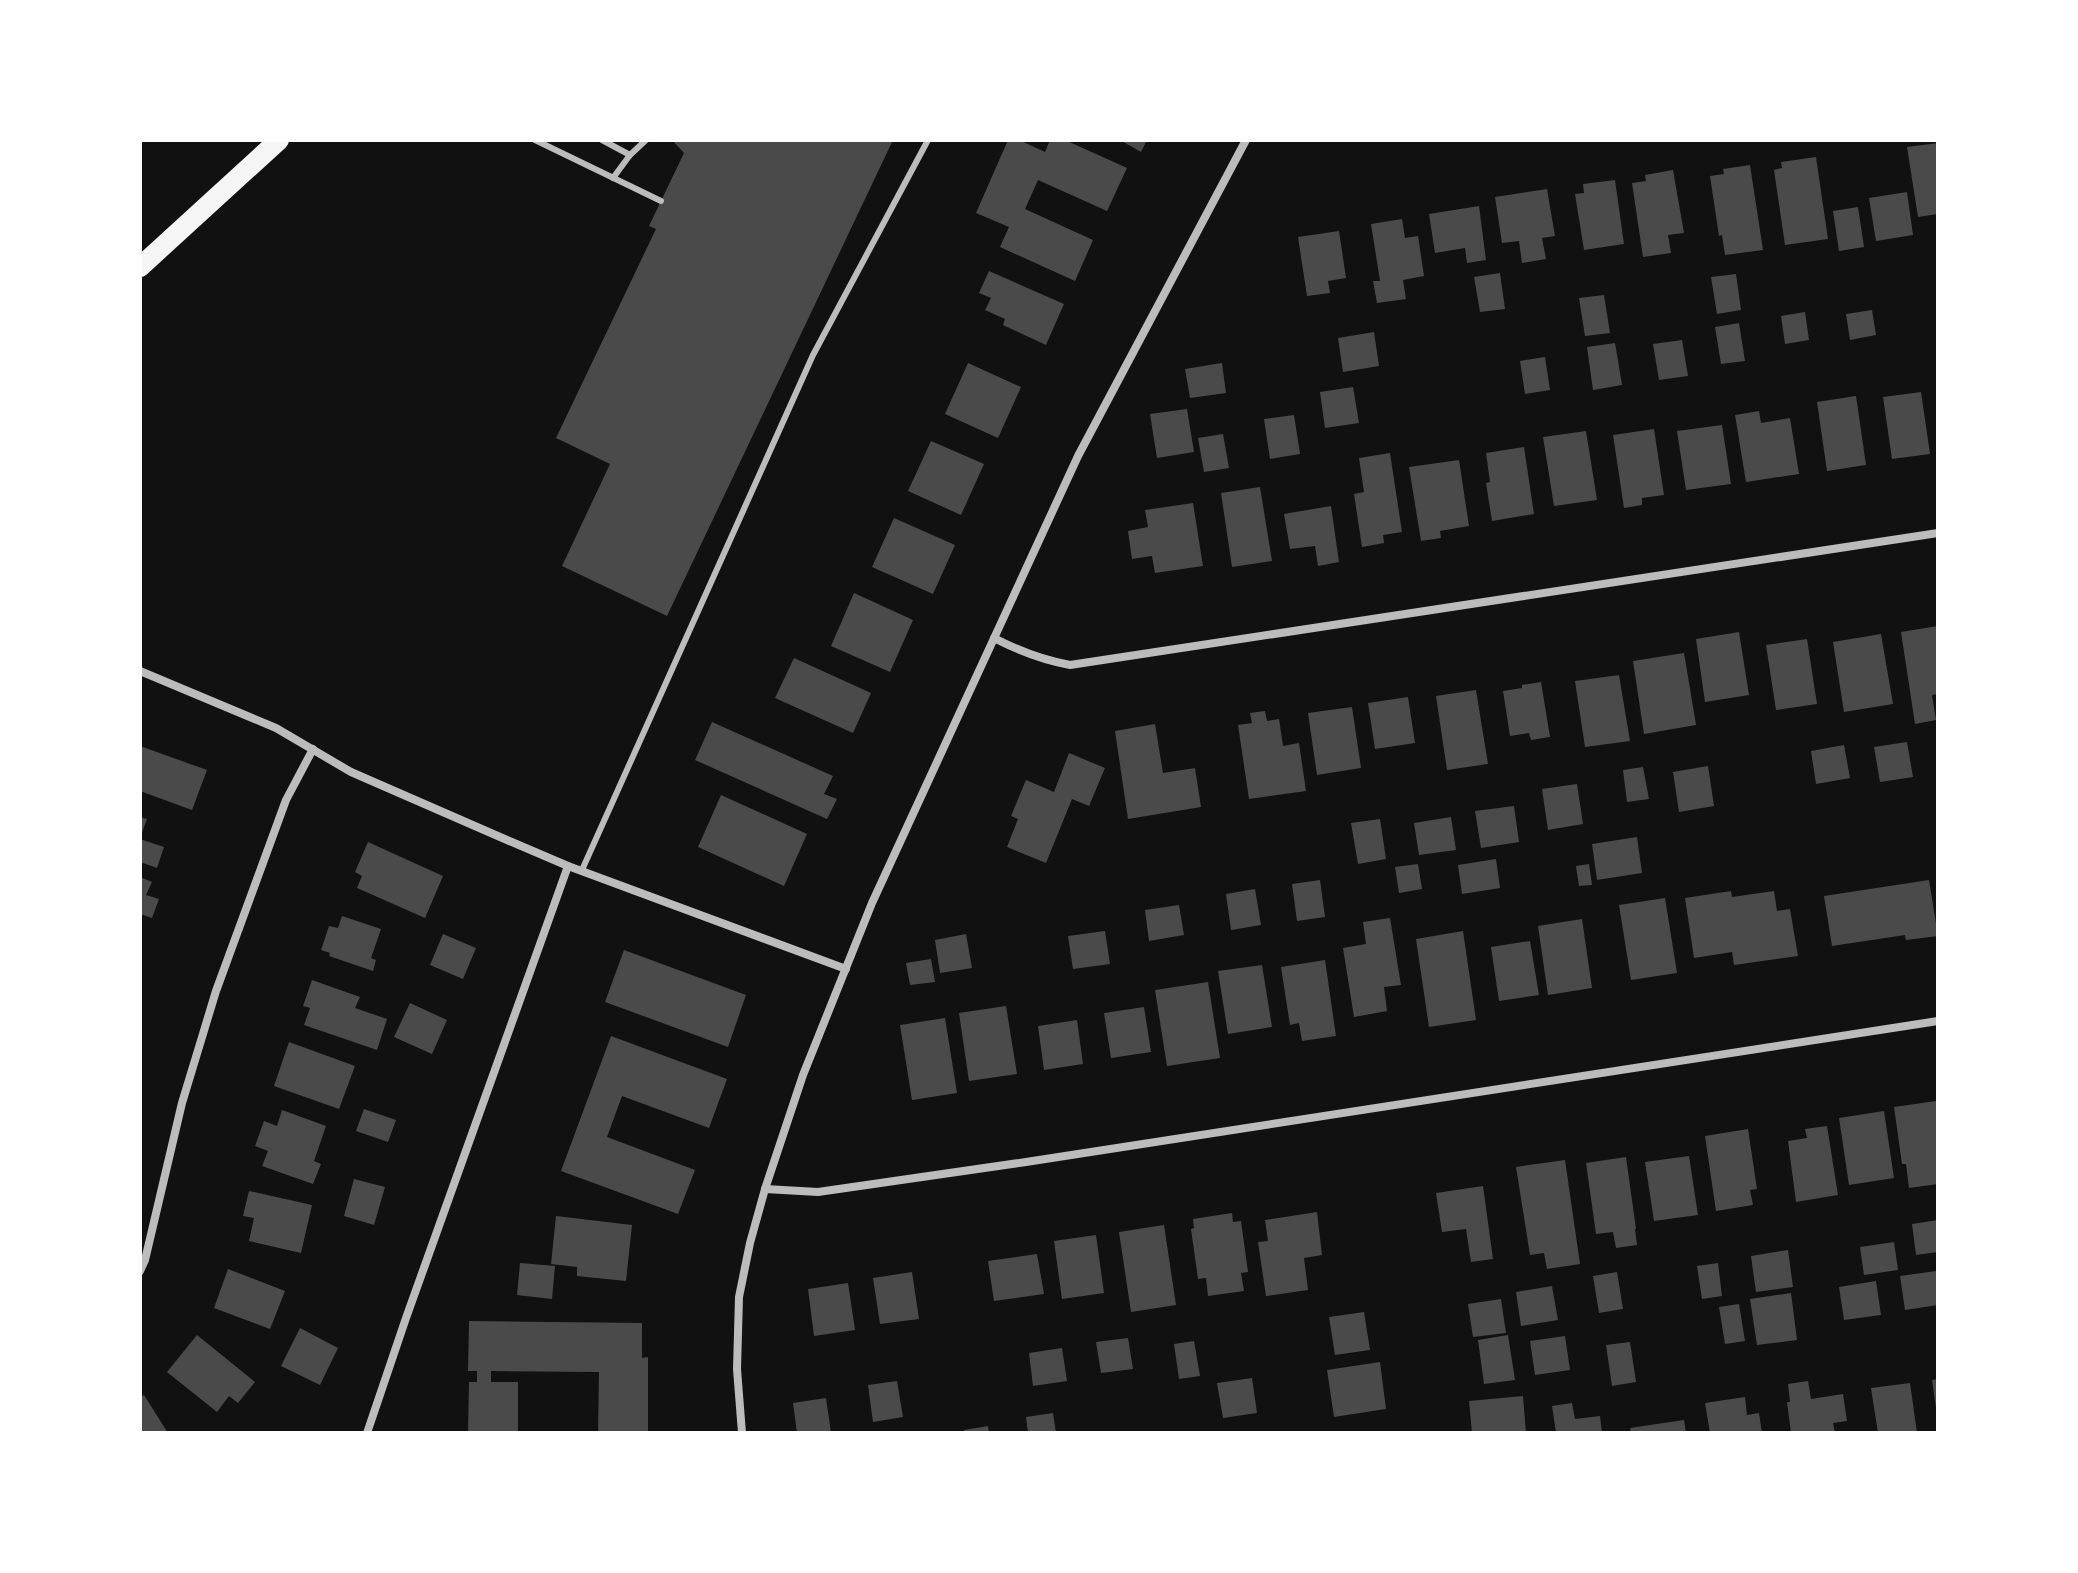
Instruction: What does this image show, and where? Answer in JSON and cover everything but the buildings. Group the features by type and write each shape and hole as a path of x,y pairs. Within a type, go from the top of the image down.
{"main road":[{"path":"140,267 279,140"}],"street":[{"path":"742,1433 737,1369 739,1297 765,1189 803,1075 872,903 1078,456 1246,140"},
{"path":"994,638 1025,654 1070,665 1938,533"},
{"path":"140,671 252,717 351,772 568,866 846,969"},
{"path":"140,1271 182,1103 216,991 286,800 313,749"},
{"path":"367,1433 568,866"},
{"path":"765,1189 818,1192 1938,1021"}],"lane":[{"path":"535,140 661,201"},
{"path":"602,140 630,155"},
{"path":"613,178 646,140"},
{"path":"582,870 813,355 928,140"}]}
